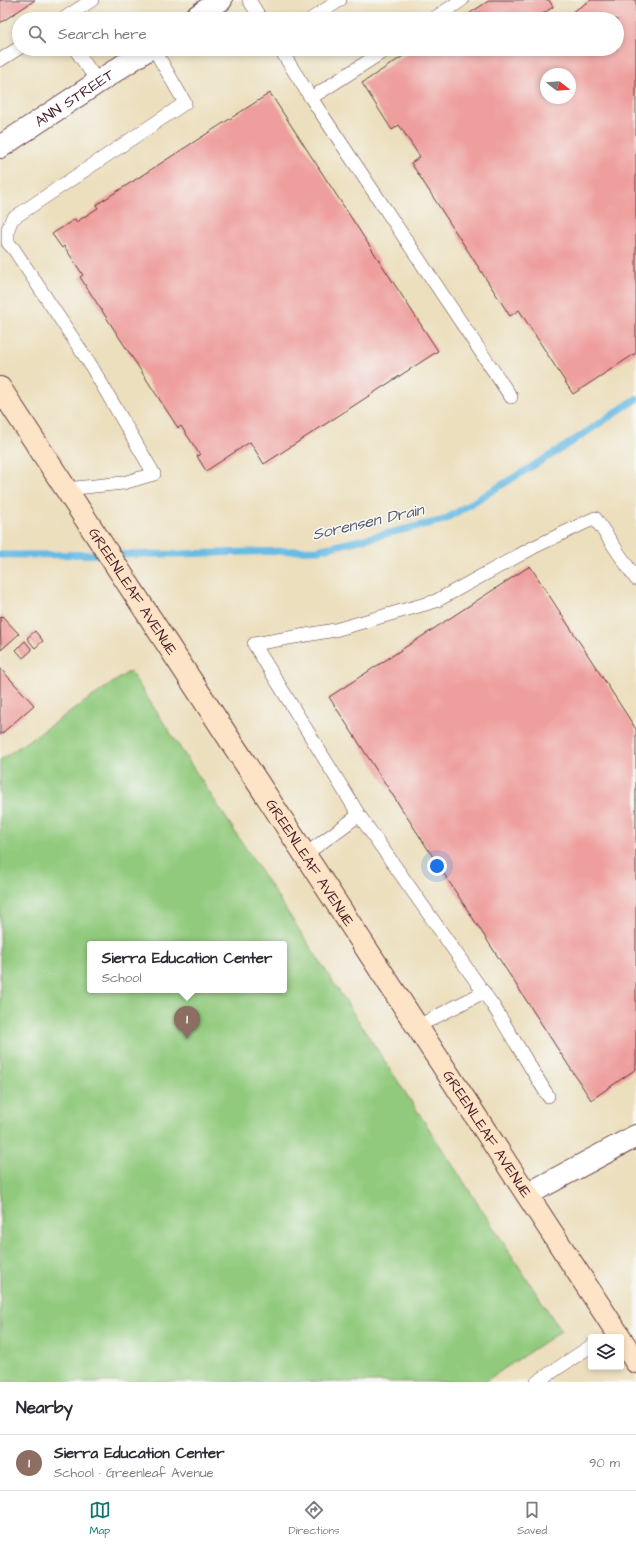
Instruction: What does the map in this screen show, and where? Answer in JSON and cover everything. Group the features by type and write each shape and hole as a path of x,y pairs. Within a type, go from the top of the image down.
{"main road":[{"name":"GREENLEAF AVENUE","path":"0,388 528,1194 614,1334"},
{"name":"GREENLEAF AVENUE","path":"624,1347 636,1362"}],"street":[{"path":"203,12 221,0"},
{"name":"ANN STREET","path":"0,147 137,56"},
{"path":"528,1194 636,1136"}],"lane":[{"path":"74,12 92,0"},
{"path":"249,0 257,12"},
{"path":"322,12 340,0"},
{"path":"444,12 462,0"},
{"path":"0,60 12,52"},
{"path":"80,56 98,82"},
{"path":"70,496 154,474 90,364 13,248 8,243 8,229 12,219 184,103 158,56"},
{"path":"284,56 511,397"},
{"path":"311,98 376,56"},
{"path":"548,1096 484,992 359,815 254,644 335,630 436,601 534,547 595,518 636,579"},
{"path":"306,854 359,815"},
{"path":"418,1026 484,992"},
{"path":"537,1382 552,1378 588,1348"}],"green space":[{"path":"130,671 561,1331 484,1382 0,1382 0,760"}],"building":[{"path":"0,0 35,0 17,12 12,12 12,15 0,23"},
{"path":"490,0 549,0 553,7 546,12 472,12"},
{"path":"591,0 636,0 636,353 573,394 519,310 510,316 411,163 420,157 399,125 392,130 362,83 403,56 624,56 624,12 572,12"},
{"path":"270,93 438,351 264,464 250,442 206,471 197,456 200,455 181,426 178,428 80,277 83,275 64,246 62,248 52,234 75,219 76,222 98,208 96,205"},
{"path":"530,566 636,729 636,1069 591,1100 329,697"},
{"path":"2,616 19,634 1,650 0,618"},
{"path":"35,631 43,641 35,648 27,638"},
{"path":"25,641 32,650 23,658 16,650"},
{"path":"0,668 34,705 0,735"}],"waterway":[{"name":"Sorensen Drain","path":"0,555 180,554 318,550 444,520 564,447 636,399"}],"place":[{"name":"Sierra Education Center","path":"187,1039"}]}
